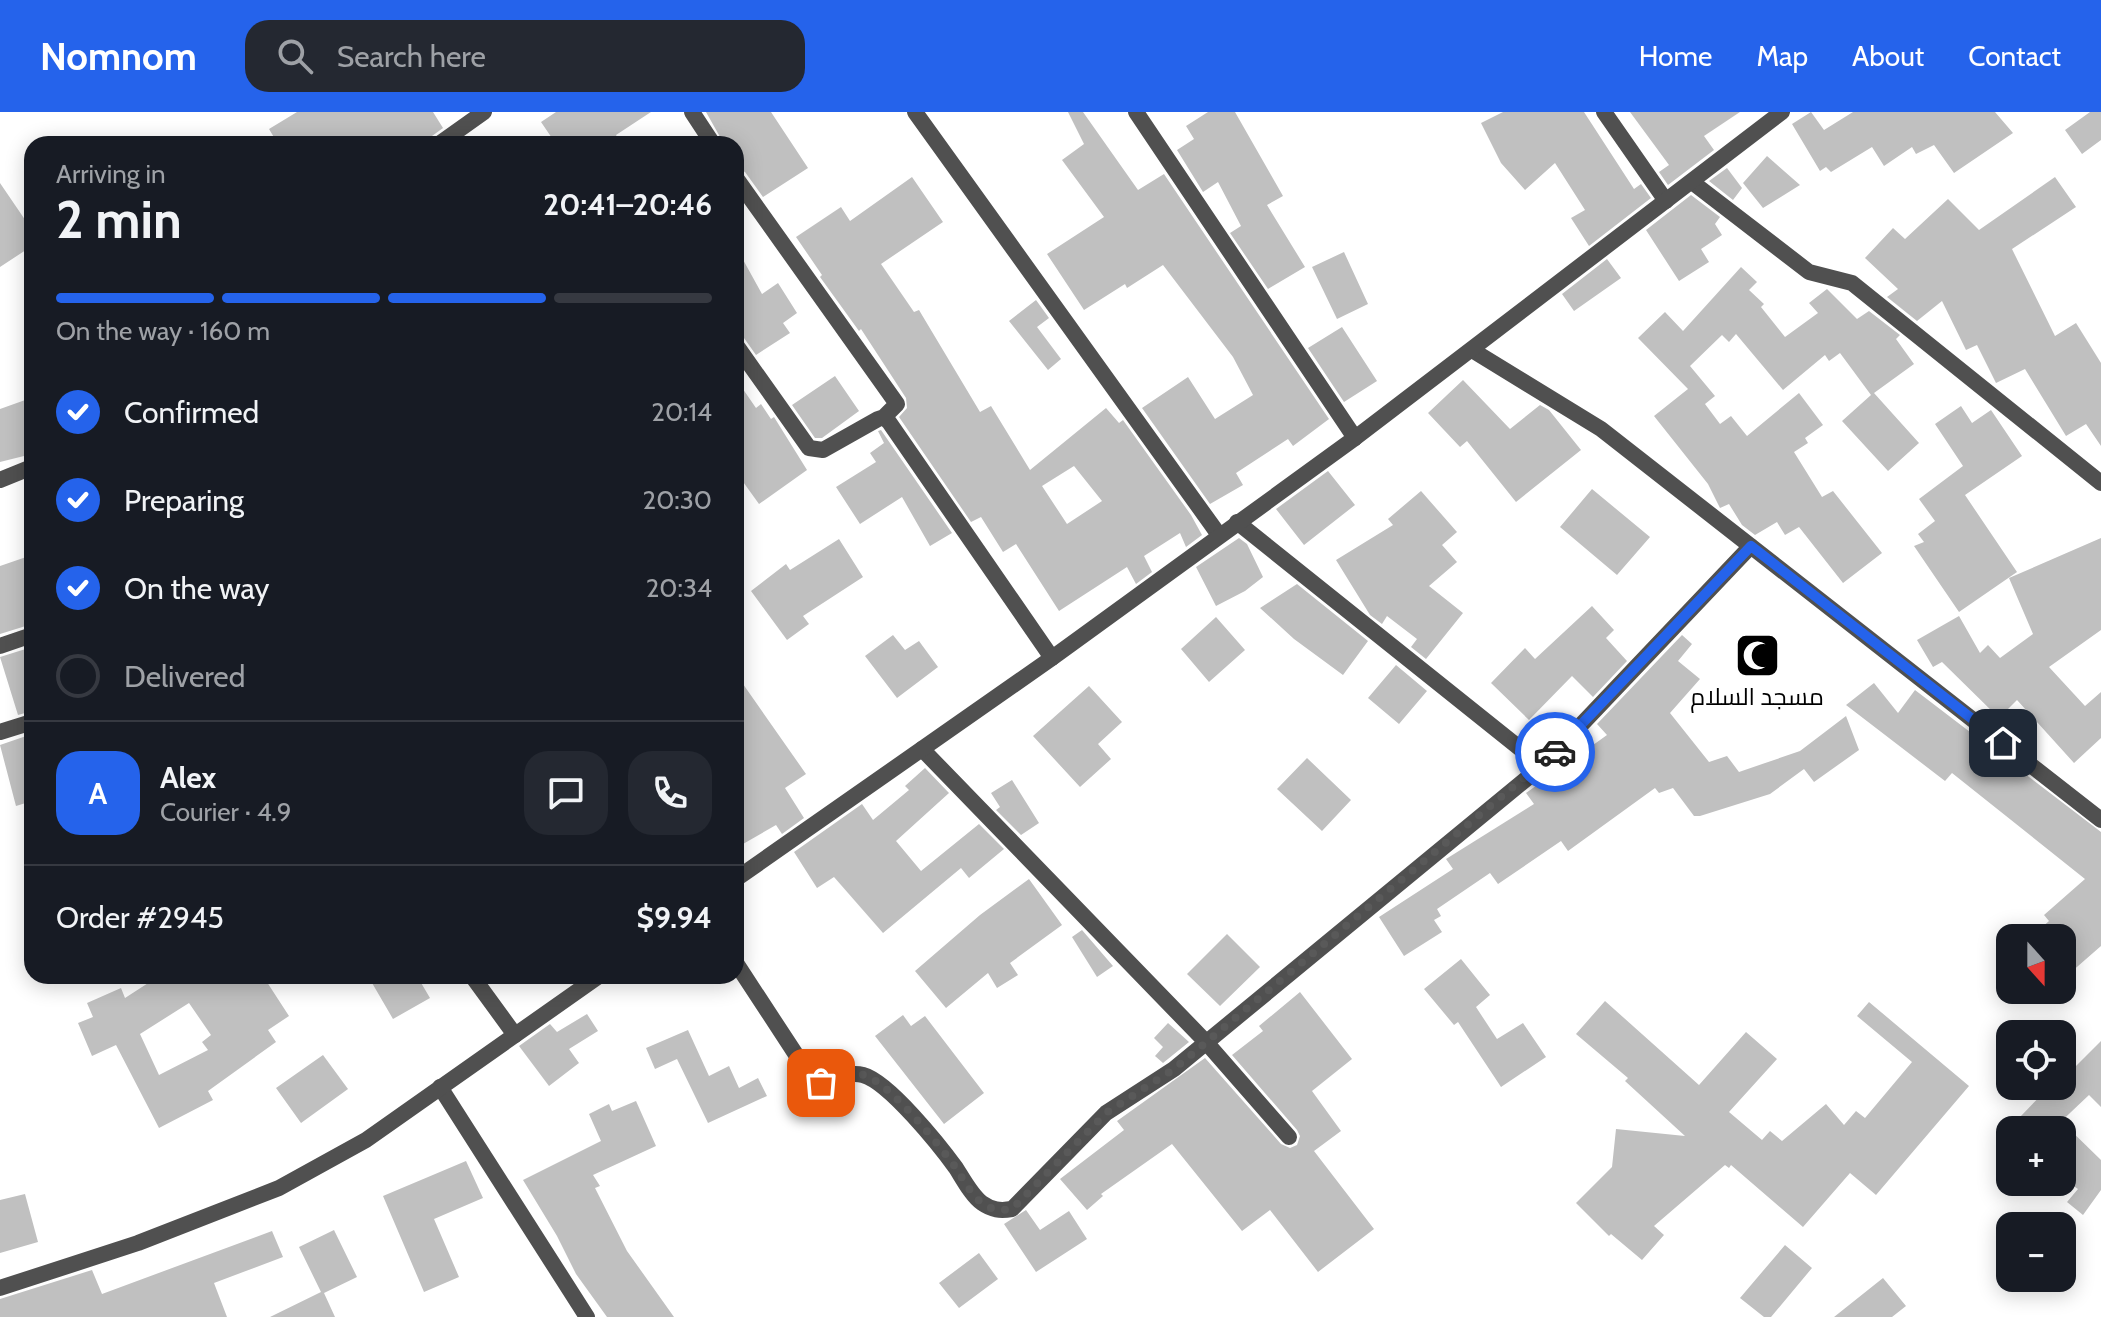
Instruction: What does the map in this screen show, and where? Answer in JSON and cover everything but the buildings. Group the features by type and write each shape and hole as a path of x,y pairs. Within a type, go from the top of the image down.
{"street":[{"path":"450,136 484,112"},
{"path":"692,112 708,136"},
{"path":"915,112 1219,535"},
{"path":"1136,112 1355,438"},
{"path":"1604,112 1666,201"},
{"path":"744,873 1052,658 1355,438 1782,112"},
{"path":"1692,182 1809,272 1852,283 2101,483"},
{"path":"744,189 897,404 884,417 823,450 809,448 744,356"},
{"path":"1472,350 1601,429 2101,820"},
{"path":"884,417 1052,658"},
{"path":"0,480 24,470"},
{"path":"1237,522 1542,766"},
{"path":"744,975 810,1076 821,1083 843,1075 864,1075 882,1086 906,1108 980,1202 999,1211 1012,1209 1106,1113 1174,1069 1542,766 1751,546"},
{"path":"0,646 24,638"},
{"path":"0,732 24,724"},
{"path":"922,749 1205,1041 1289,1137"},
{"path":"478,984 515,1035"},
{"path":"0,1288 138,1243 279,1188 366,1140 588,984"},
{"path":"440,1087 587,1317"}],"way so far":[{"path":"821,1083 843,1075 864,1075 882,1086 906,1108 980,1202 999,1211 1012,1209 1106,1113 1174,1069 1542,766 1555,752"}],"place":[{"name":"مسجد السلام","path":"1757,655"}],"route":[{"path":"1555,752 1751,546 2003,743"}]}
